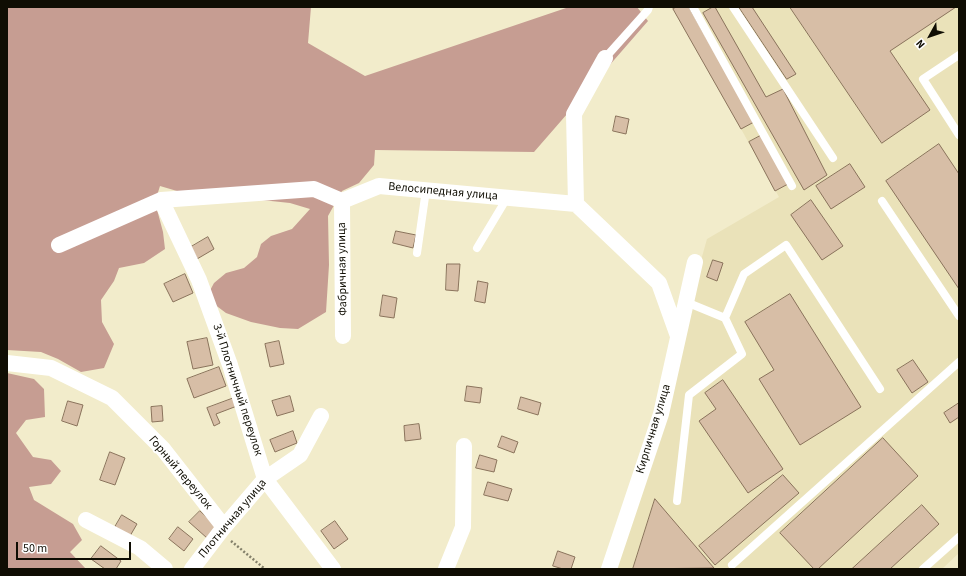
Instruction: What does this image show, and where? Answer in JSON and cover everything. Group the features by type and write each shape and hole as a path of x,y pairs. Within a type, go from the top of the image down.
{"street":[{"path":"605,58 574,114 576,204 659,283 678,336"},
{"name":"Велосипедная улица","path":"342,201 379,186 576,204"},
{"path":"59,245 161,200 314,189 342,201"},
{"name":"3-й Плотничный переулок","path":"161,200 199,280 230,365 265,479 333,569"},
{"name":"Фабричная улица","path":"342,201 343,336"},
{"name":"Кирпичная улица","path":"609,569 661,414 695,262"},
{"name":"Горный переулок","path":"7,363 51,368 112,398 163,449 222,530"},
{"name":"Плотничная улица","path":"192,569 222,530 265,479 300,455 321,416"},
{"path":"446,569 463,527 464,446"},
{"path":"86,520 140,548 165,569"}],"lane":[{"path":"605,58 648,10 649,7"},
{"path":"694,7 792,186"},
{"path":"733,7 833,158"},
{"path":"959,55 923,79 959,136"},
{"path":"417,253 426,190"},
{"path":"477,248 507,198"},
{"path":"882,201 959,316"},
{"path":"725,318 744,274 786,245 880,389"},
{"path":"677,501 690,395 742,354 725,318 686,302"},
{"path":"732,565 959,362"},
{"path":"924,569 959,537"}],"path":[{"path":"222,530 265,569"}],"shaded area":[{"path":"7,7 311,7 308,43 365,76 569,7 637,7 648,21 534,152 375,150 374,165 359,183 342,191 328,216 329,265 326,312 298,329 280,328 251,322 226,313 206,298 214,283 226,273 244,268 257,257 261,244 271,236 292,229 310,209 290,203 177,191 160,186 155,202 163,232 165,249 144,263 119,268 114,281 101,300 102,322 114,344 104,368 81,372 58,359 41,352 7,350"},
{"path":"673,7 959,7 959,553 942,569 614,569 707,239 779,197"},
{"path":"7,373 34,379 44,389 45,417 26,420 16,433 33,457 51,460 61,471 51,484 29,487 34,500 73,524 82,540 70,552 86,569 7,569"}],"building":[{"path":"677,7 689,7 754,122 741,129 673,9"},
{"path":"715,7 766,97 783,89 827,175 804,190 703,13"},
{"path":"739,7 752,7 796,74 787,79"},
{"path":"790,7 956,7 890,51 930,110 882,143"},
{"path":"616,116 629,119 626,134 613,131"},
{"path":"762,135 788,184 775,191 749,142"},
{"path":"939,144 959,174 959,289 886,181"},
{"path":"850,164 865,187 831,209 816,186"},
{"path":"811,200 843,246 822,260 791,215"},
{"path":"396,231 416,235 413,248 393,243"},
{"path":"208,237 214,249 197,259 191,247"},
{"path":"713,260 723,263 717,281 707,277"},
{"path":"447,264 460,264 458,291 446,290"},
{"path":"185,274 193,293 173,302 164,284"},
{"path":"478,281 488,283 485,303 475,301"},
{"path":"790,294 861,407 800,445 759,379 774,370 745,322"},
{"path":"383,295 397,298 394,318 380,316"},
{"path":"207,338 213,365 193,369 187,342"},
{"path":"279,341 284,364 270,367 265,344"},
{"path":"913,360 928,382 912,393 897,370"},
{"path":"219,367 226,386 194,398 187,379"},
{"path":"723,380 783,469 748,493 699,421 716,409 705,393"},
{"path":"467,386 482,388 480,403 465,401"},
{"path":"290,396 294,411 277,416 272,401"},
{"path":"521,397 541,403 538,415 518,409"},
{"path":"234,398 237,406 216,414 220,423 214,426 207,408"},
{"path":"68,401 83,405 77,426 62,421"},
{"path":"959,403 959,417 950,423 944,413"},
{"path":"162,406 163,421 152,422 151,407"},
{"path":"419,424 421,439 405,441 404,426"},
{"path":"293,431 297,443 275,452 270,440"},
{"path":"502,436 518,442 514,453 498,447"},
{"path":"883,438 918,476 818,569 814,569 780,533"},
{"path":"110,452 125,458 115,485 100,480"},
{"path":"480,455 497,460 494,472 476,468"},
{"path":"783,475 799,493 715,565 699,546"},
{"path":"488,482 512,489 508,501 484,495"},
{"path":"655,499 714,568 633,569"},
{"path":"922,505 939,524 890,569 852,569"},
{"path":"200,511 217,526 207,538 189,522"},
{"path":"122,515 137,524 130,536 115,527"},
{"path":"335,521 348,539 334,549 321,531"},
{"path":"178,527 193,539 184,551 169,539"},
{"path":"101,546 121,561 116,569 105,569 91,559"},
{"path":"558,551 575,557 571,569 563,569 553,566"}]}
